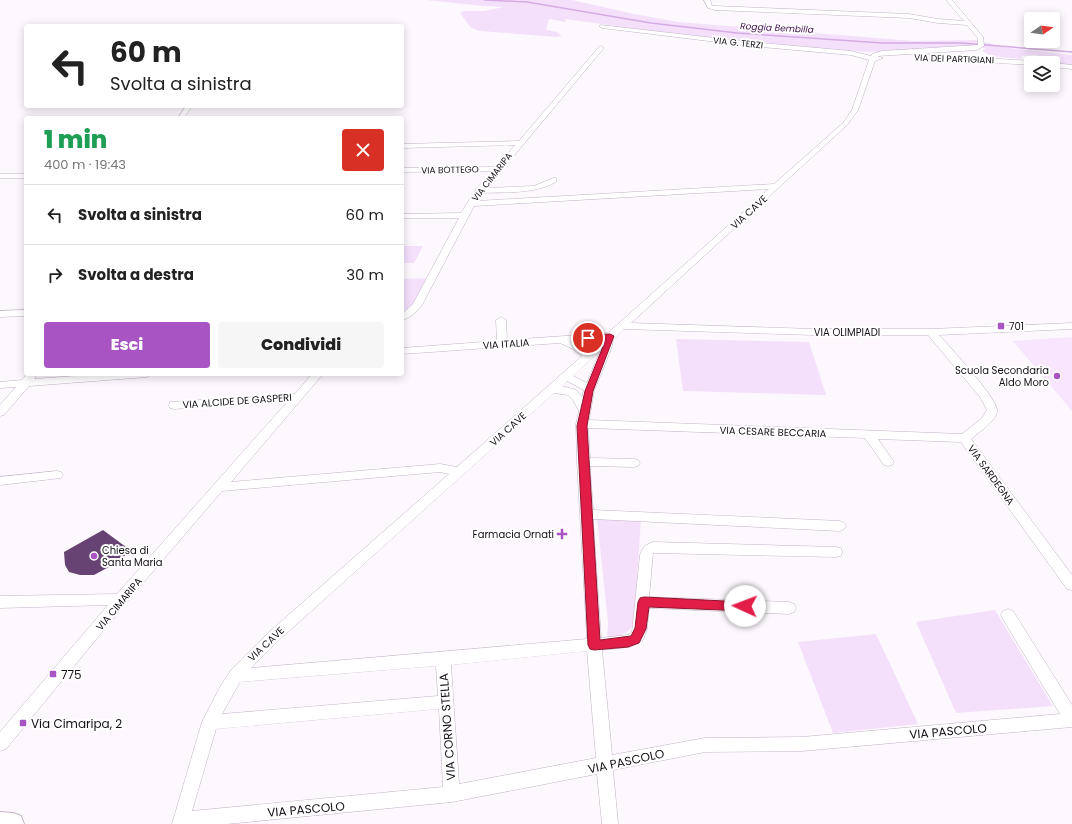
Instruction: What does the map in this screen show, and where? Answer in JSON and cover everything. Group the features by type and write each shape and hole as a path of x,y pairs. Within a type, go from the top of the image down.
{"street":[{"path":"708,0 711,7 715,8 909,16 969,23"},
{"path":"874,58 874,55 882,53 977,48 981,45 980,36 949,0"},
{"name":"VIA G. TERZI","path":"602,26 744,44 851,53 874,58"},
{"name":"VIA CIMARIPA","path":"404,317 411,312 417,305 464,215 479,191 519,142 601,48"},
{"name":"VIA DEI PARTIGIANI","path":"874,58 962,58 1024,62"},
{"name":"VIA CAVE","path":"181,822 210,722 220,702 246,663 273,637 458,474 778,186 851,117 874,58"},
{"path":"1060,66 1072,67"},
{"path":"404,146 519,142"},
{"name":"VIA BOTTEGO","path":"404,170 497,169"},
{"path":"0,176 24,176"},
{"path":"479,191 534,188 542,186 553,180"},
{"path":"471,204 778,186"},
{"path":"404,216 464,215"},
{"path":"0,314 24,313"},
{"path":"501,320 502,344"},
{"name":"VIA OLIMPIADI","path":"621,326 814,332 931,332 1072,326"},
{"name":"VIA SARDEGNA","path":"931,332 984,395 991,406 991,412 988,417 964,438 1072,585"},
{"path":"609,337 605,352 590,388 582,424 594,645 610,824"},
{"name":"VIA ITALIA","path":"404,351 609,337"},
{"path":"562,340 577,347 588,356"},
{"path":"0,412 31,376"},
{"path":"0,385 123,376"},
{"name":"VIA CIMARIPA","path":"0,744 120,600 316,376"},
{"path":"566,377 590,388"},
{"path":"551,390 565,390 573,392 578,397 584,410"},
{"name":"VIA ALCIDE DE GASPERI","path":"174,405 299,397"},
{"name":"VIA CESARE BECCARIA","path":"582,424 964,438"},
{"path":"868,435 888,462"},
{"path":"583,462 634,463"},
{"path":"220,487 440,468 452,470 458,474"},
{"path":"0,481 57,475"},
{"path":"587,514 840,526"},
{"path":"236,676 628,642 635,639 640,629 644,602 647,553 653,547 836,552"},
{"path":"0,602 120,600"},
{"path":"644,602 789,608"},
{"path":"1008,615 1072,720"},
{"name":"VIA CORNO STELLA","path":"443,659 452,794"},
{"path":"210,722 445,702"},
{"name":"VIA PASCOLO","path":"181,822 452,794 705,746 802,744 1072,720"},
{"path":"0,823 13,824"}],"shaded area":[{"path":"426,0 572,0 678,22 913,41 975,40 1009,48 1072,55 1072,66 1060,64 1060,56 1022,56 1021,59 991,56 982,51 986,48 962,47 886,52 842,51 681,35 565,19 566,22 549,19 546,30 557,32 562,36 557,37 480,31 471,28 460,13 464,11 484,11 504,7"},
{"path":"404,246 423,246 414,263 404,263"},
{"path":"428,278 416,303 404,312 404,279"},
{"name":"Scuola Secondaria Aldo Moro","path":"1072,337 1072,411 1013,341"},
{"path":"676,339 809,342 826,395 683,391"},
{"path":"597,518 641,519 634,624 626,633 607,639 608,623"},
{"path":"995,610 1053,706 956,713 916,622"},
{"path":"876,634 918,724 833,733 798,642"}],"building":[{"name":"Chiesa di Santa Maria","path":"103,530 130,550 120,561 94,575 80,575 69,572 65,565 64,552"}],"waterway":[{"name":"Roggia Bembilla","path":"484,0 527,2 651,23 737,33 882,43 961,43 1072,52"}],"place":[{"name":"701","path":"1001,326"},
{"name":"Scuola Secondaria Aldo Moro","path":"1057,376"},
{"name":"Farmacia Ornati","path":"562,534"},
{"name":"Chiesa di Santa Maria","path":"94,556"},
{"name":"775","path":"53,674"},
{"name":"Via Cimaripa, 2","path":"23,723"}],"route":[{"path":"588,338 610,336 589,391 582,426 594,645 628,642 635,639 638,636 642,623 644,602 745,606"}]}
